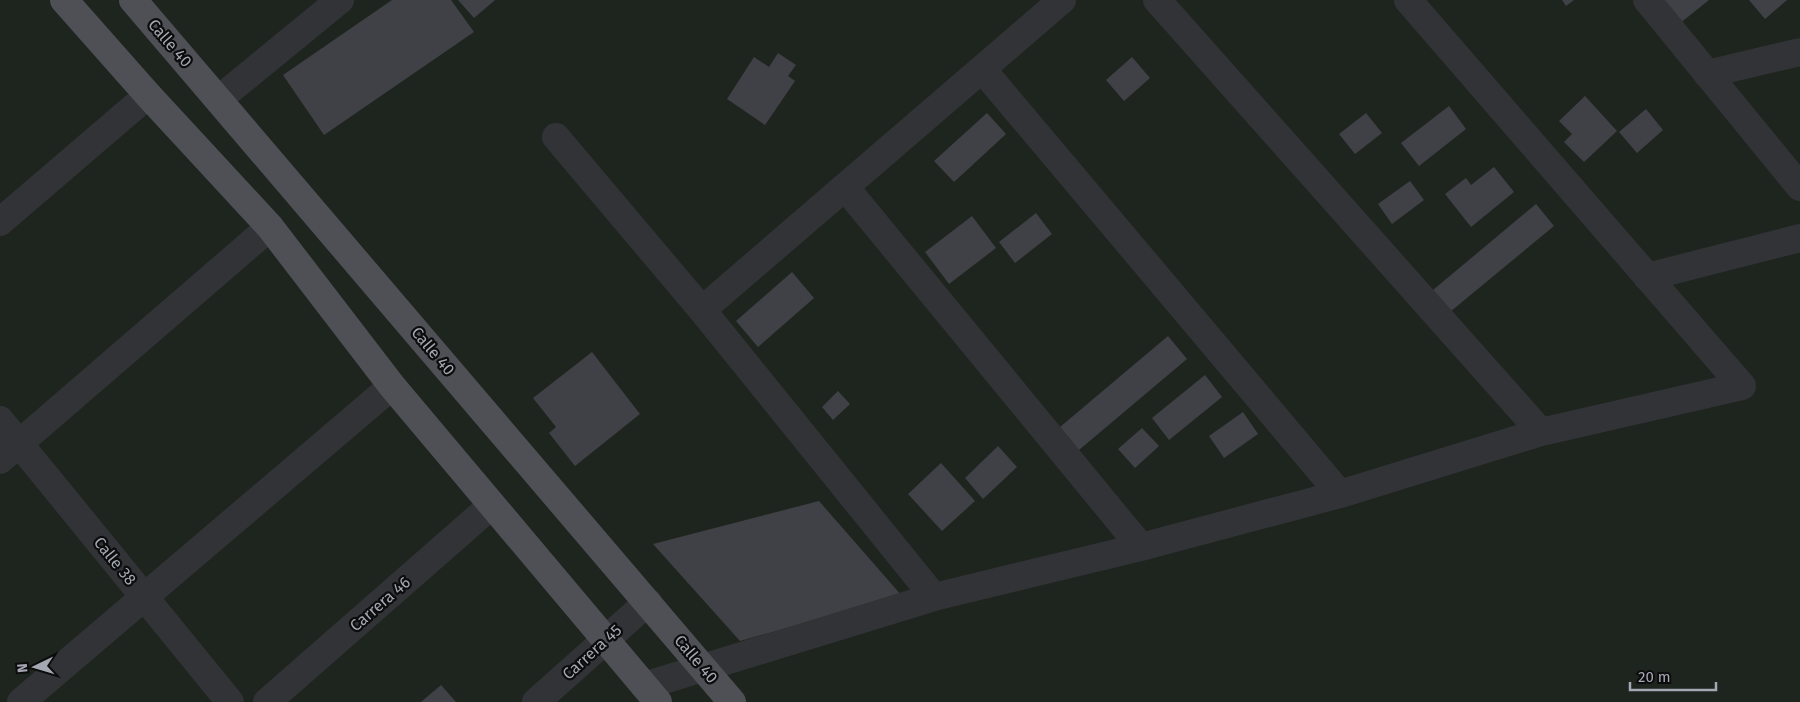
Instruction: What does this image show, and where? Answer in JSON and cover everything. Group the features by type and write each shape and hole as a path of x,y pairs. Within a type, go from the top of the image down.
{"main road":[{"path":"64,0 148,95 270,227 392,386 651,694"},
{"name":"Calle 40","path":"133,0 732,702"}],"street":[{"path":"218,99 340,0"},
{"path":"702,310 1062,0"},
{"path":"1158,0 1541,432"},
{"path":"1647,0 1800,187"},
{"path":"651,694 703,667 934,597 1141,547 1340,494 1541,432 1742,386 1411,1"},
{"path":"1708,74 1800,52"},
{"path":"982,69 1340,494"},
{"path":"0,222 148,95"},
{"path":"556,137 702,310 934,597"},
{"path":"845,187 1141,547"},
{"path":"10,451 270,227"},
{"path":"1647,277 1800,238"},
{"path":"21,702 392,386"},
{"name":"Calle 38","path":"0,420 10,451 145,597 230,702"},
{"name":"Carrera 46","path":"267,702 492,505"},
{"name":"Carrera 45","path":"536,702 648,602"}],"shaded area":[{"path":"0,0 1800,0 1800,702 0,702"}],"building":[{"path":"392,0 451,0 474,32 324,135 283,75"},
{"path":"458,0 495,0 474,18"},
{"path":"1562,0 1574,0 1566,6"},
{"path":"1664,0 1709,0 1679,24"},
{"path":"1749,0 1787,0 1765,19"},
{"path":"778,53 796,65 788,76 795,81 765,125 727,99 754,57 769,67"},
{"path":"1132,57 1150,78 1124,101 1106,80"},
{"path":"1585,96 1617,131 1584,162 1564,142 1572,134 1559,121"},
{"path":"1449,106 1466,129 1419,166 1401,143"},
{"path":"1646,109 1663,130 1637,153 1619,132"},
{"path":"987,113 1006,134 954,182 934,161"},
{"path":"1366,113 1382,133 1355,154 1339,134"},
{"path":"1494,167 1514,192 1471,227 1445,194 1466,178 1471,185"},
{"path":"1410,181 1424,200 1392,224 1378,204"},
{"path":"1536,204 1554,226 1450,312 1433,290"},
{"path":"1036,213 1052,234 1015,263 999,242"},
{"path":"972,216 996,248 949,284 925,252"},
{"path":"792,272 814,298 758,347 736,321"},
{"path":"1168,336 1187,359 1079,450 1060,427"},
{"path":"592,352 640,414 575,466 549,433 556,427 533,398"},
{"path":"1205,375 1222,397 1169,440 1152,418"},
{"path":"838,391 850,404 833,420 822,407"},
{"path":"1243,412 1258,434 1224,458 1209,436"},
{"path":"1142,428 1159,446 1135,468 1118,449"},
{"path":"998,446 1017,467 983,499 965,478"},
{"path":"941,463 975,501 942,531 908,494"},
{"path":"819,501 902,596 740,641 653,544"},
{"path":"441,685 456,702 421,702"}]}
